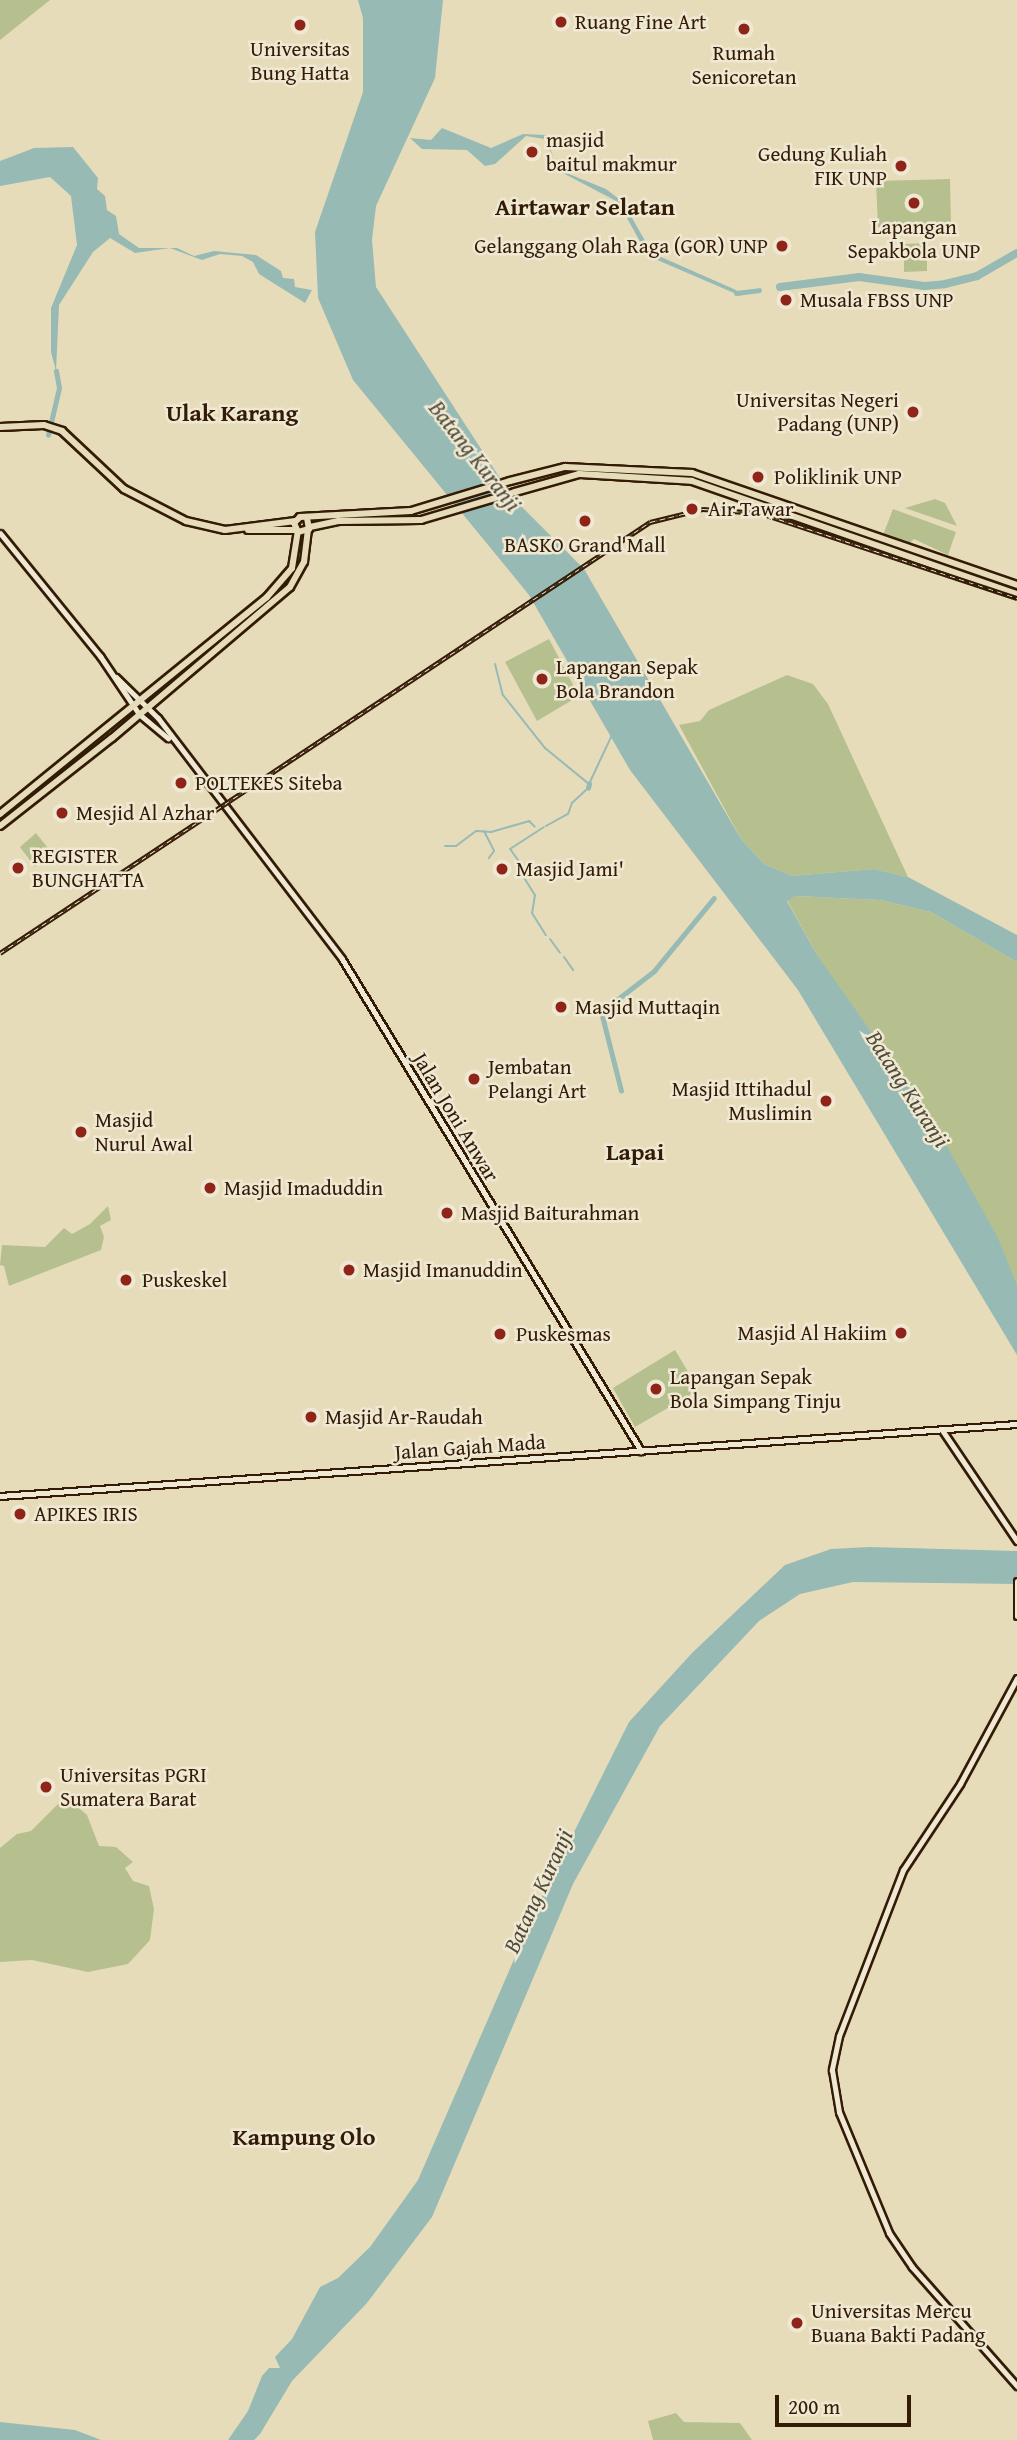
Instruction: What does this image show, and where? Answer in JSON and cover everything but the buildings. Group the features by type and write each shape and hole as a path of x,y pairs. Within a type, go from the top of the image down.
{"main road":[{"path":"0,427 44,425 54,428 82,445 145,503 207,528 297,531 339,521 411,522 568,475 677,479 814,520"},
{"path":"247,530 307,518 411,511 565,467 686,472 814,520 1016,589"},
{"path":"0,826 148,707 290,587 304,562 309,529 307,518"},
{"path":"0,814 274,590 292,568 297,531 295,521"},
{"path":"0,533 116,677 139,714 172,742"},
{"path":"116,677 148,707 172,742"},
{"name":"Jalan Joni Anwar","path":"172,742 342,959 641,1451"},
{"name":"Jalan Gajah Mada","path":"0,1496 1017,1424"},
{"path":"942,1430 1017,1541"},
{"path":"1017,1581 1017,1615"},
{"path":"1017,1678 960,1784 903,1870 839,2036 832,2070 839,2112 889,2233 912,2267 1017,2386"}],"green space":[{"path":"0,0 50,0 0,40"},
{"name":"Lapangan Sepakbola UNP","path":"950,179 951,225 878,227 876,181"},
{"path":"927,243 927,271 904,272 904,244"},
{"path":"935,499 945,503 957,526 905,508"},
{"path":"893,509 956,532 948,555 914,539 910,543 883,535"},
{"name":"Lapangan Sepak Bola Brandon","path":"549,639 579,696 537,721 505,662"},
{"path":"787,675 813,684 828,704 908,877 873,869 792,876 764,864 741,839 679,725 700,721 709,710"},
{"path":"36,833 51,852 35,867 20,847"},
{"path":"795,896 880,900 931,912 1017,962 1017,1285 817,955 787,900"},
{"path":"108,1206 111,1220 100,1226 104,1237 101,1250 9,1286 4,1266 0,1265 2,1245 45,1247 64,1228 72,1234 90,1224"},
{"name":"Lapangan Sepak Bola Simpang Tinju","path":"675,1350 699,1390 635,1427 613,1388"},
{"path":"58,1804 74,1804 87,1815 99,1846 116,1847 133,1862 125,1868 133,1881 149,1886 154,1909 150,1940 128,1964 88,1972 32,1960 0,1962 0,1848 17,1834 31,1831"},
{"path":"676,2413 684,2422 740,2423 752,2440 653,2440 648,2421"}],"water":[{"name":"Batang Kuranji","path":"358,0 443,0 435,78 376,206 372,240 376,287 513,498 584,569 741,839 764,864 792,876 873,869 908,877 1017,935 1017,962 931,912 880,900 795,896 787,901 817,955 929,1114 997,1236 1017,1285 1017,1355 798,990 630,770 529,595 353,380 318,298 315,232 363,92 363,18"},
{"path":"442,128 491,148 523,134 546,135 553,157 564,172 606,189 623,202 652,253 736,290 741,296 648,256 618,202 559,171 545,139 526,136 495,164 485,166 467,150 422,149 410,138 431,140"},
{"path":"73,147 98,178 97,189 105,196 107,210 116,216 119,234 139,248 170,248 135,253 110,238 93,252 59,305 56,371 51,352 51,308 77,245 71,196 50,177 0,186 0,161 34,148"},
{"path":"170,248 177,248 194,256 214,251 256,255 281,271 283,278 294,279 295,287 312,290 305,303 259,274 253,262 242,256 220,254 202,260"},
{"path":"869,1547 1017,1551 1017,1584 853,1582 800,1594 759,1621 660,1726 573,1884 432,2217 367,2303 292,2381 260,2434 254,2440 228,2440 248,2411 262,2376 269,2368 280,2368 275,2357 292,2339 320,2287 338,2278 370,2247 418,2180 539,1902 629,1722 692,1653 785,1565 831,1549"},
{"path":"0,2422 75,2430 101,2440 0,2440"}],"waterway":[{"path":"780,287 859,277 924,286 945,284 977,276 1017,253"},
{"path":"736,293 759,290"},
{"path":"48,435 59,388 56,371"},
{"path":"495,664 503,695 545,748 589,784 611,737"},
{"path":"588,788 589,784"},
{"path":"546,826 568,814 572,803 588,788"},
{"path":"445,846 456,846 476,831 491,832 529,821 535,827"},
{"path":"527,873 510,849 544,827"},
{"path":"484,831 494,851 489,858"},
{"path":"523,876 535,895 532,913 546,935"},
{"path":"621,1091 601,1012 654,971 714,898"},
{"path":"550,939 560,953"},
{"path":"564,957 573,970"}],"railway":[{"path":"0,953 650,522 703,509 760,513 1017,598"}],"place":[{"name":"Ruang Fine Art","path":"561,22"},
{"name":"Universitas Bung Hatta","path":"300,25"},
{"name":"Rumah Senicoretan","path":"744,29"},
{"name":"masjid baitul makmur","path":"532,152"},
{"name":"Gedung Kuliah FIK UNP","path":"901,166"},
{"name":"Lapangan Sepakbola UNP","path":"914,203"},
{"name":"Gelanggang Olah Raga (GOR) UNP","path":"782,246"},
{"name":"Musala FBSS UNP","path":"786,300"},
{"name":"Universitas Negeri Padang (UNP)","path":"913,412"},
{"name":"Poliklinik UNP","path":"758,477"},
{"name":"Air Tawar","path":"692,509"},
{"name":"BASKO Grand Mall","path":"585,521"},
{"name":"Lapangan Sepak Bola Brandon","path":"542,679"},
{"name":"POLTEKES Siteba","path":"181,783"},
{"name":"Mesjid Al Azhar","path":"62,813"},
{"name":"REGISTER BUNGHATTA","path":"18,868"},
{"name":"Masjid Jami'","path":"502,869"},
{"name":"Masjid Muttaqin","path":"561,1007"},
{"name":"Jembatan Pelangi Art","path":"474,1079"},
{"name":"Masjid Ittihadul Muslimin","path":"826,1101"},
{"name":"Masjid Nurul Awal","path":"81,1132"},
{"name":"Masjid Imaduddin","path":"210,1188"},
{"name":"Masjid Baiturahman","path":"447,1213"},
{"name":"Masjid Imanuddin","path":"349,1270"},
{"name":"Puskeskel","path":"126,1280"},
{"name":"Masjid Al Hakiim","path":"901,1333"},
{"name":"Puskesmas","path":"500,1334"},
{"name":"Lapangan Sepak Bola Simpang Tinju","path":"656,1389"},
{"name":"Masjid Ar-Raudah","path":"311,1417"},
{"name":"APIKES IRIS","path":"20,1514"},
{"name":"Universitas PGRI Sumatera Barat","path":"46,1787"},
{"name":"Universitas Mercu Buana Bakti Padang","path":"797,2323"}],"district":[{"name":"Airtawar Selatan","path":"585,207"},
{"name":"Ulak Karang","path":"232,413"},
{"name":"Lapai","path":"635,1152"},
{"name":"Kampung Olo","path":"304,2137"}]}
